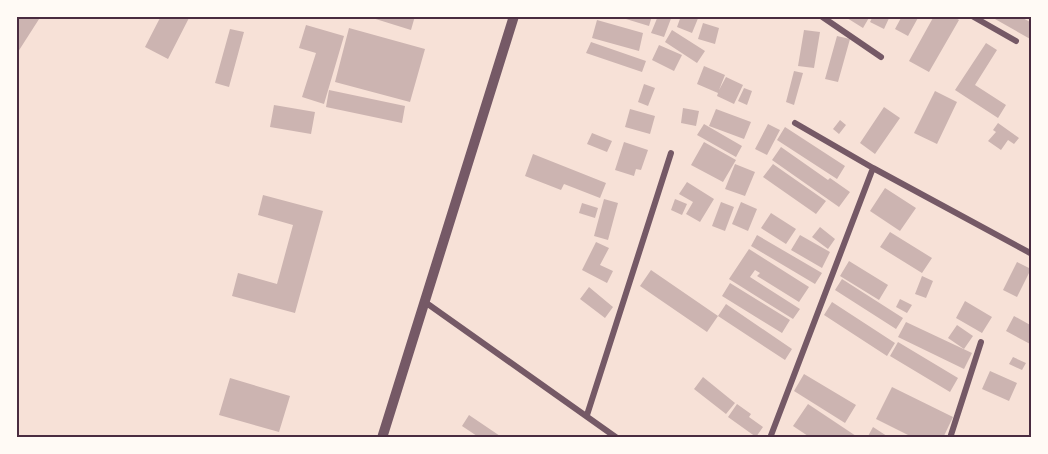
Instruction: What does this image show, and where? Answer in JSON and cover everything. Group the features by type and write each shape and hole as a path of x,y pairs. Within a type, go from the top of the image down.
{"street":[{"path":"382,438 514,16"},
{"path":"821,16 881,57"},
{"path":"972,16 1016,41"},
{"path":"795,123 1032,254"},
{"path":"587,415 671,153"},
{"path":"770,438 873,168"},
{"path":"425,302 617,438"},
{"path":"950,438 981,342"}],"building":[{"path":"16,16 41,16 16,55"},
{"path":"161,16 190,16 168,59 145,47"},
{"path":"366,16 415,16 411,30"},
{"path":"627,16 652,16 649,26 626,19"},
{"path":"658,16 672,16 664,37 651,33"},
{"path":"681,16 699,16 692,33 677,27"},
{"path":"848,16 870,16 863,28 847,18"},
{"path":"873,16 890,16 884,29 870,22"},
{"path":"902,16 919,16 908,36 895,29"},
{"path":"934,16 953,16 959,20 929,72 909,61"},
{"path":"996,16 1019,16 1032,23 1032,40 995,19"},
{"path":"597,20 643,33 639,51 592,38"},
{"path":"703,23 719,28 715,44 698,39"},
{"path":"306,25 344,36 324,104 302,97 316,53 299,48"},
{"path":"349,28 425,49 410,102 335,82"},
{"path":"230,29 244,32 229,87 215,83"},
{"path":"672,30 705,51 697,63 665,42"},
{"path":"804,30 820,32 814,68 798,66"},
{"path":"837,36 850,39 838,82 825,79"},
{"path":"591,42 646,61 642,72 586,53"},
{"path":"986,43 997,50 975,85 1006,105 998,118 955,90"},
{"path":"659,45 682,55 674,71 652,60"},
{"path":"704,66 725,75 719,90 726,77 743,85 734,104 717,96 718,93 697,84"},
{"path":"794,71 803,73 794,105 786,102"},
{"path":"644,84 655,88 648,106 638,102"},
{"path":"744,88 752,91 747,105 738,101"},
{"path":"329,90 405,106 402,123 326,107"},
{"path":"935,91 957,102 937,144 914,133"},
{"path":"274,105 315,112 311,134 270,127"},
{"path":"884,107 900,118 875,154 860,143"},
{"path":"683,108 699,111 696,126 681,123"},
{"path":"630,109 655,116 650,134 625,127"},
{"path":"716,109 751,122 744,139 709,126"},
{"path":"840,120 846,125 839,134 833,129"},
{"path":"998,123 1019,138 1014,144 1008,140 1001,150 988,141 996,132 993,130"},
{"path":"704,124 742,146 736,157 697,135"},
{"path":"768,124 780,130 767,155 755,149"},
{"path":"785,127 845,166 837,179 777,140"},
{"path":"592,133 612,141 607,152 587,144"},
{"path":"624,142 648,150 641,170 636,169 634,176 615,170"},
{"path":"704,142 736,160 723,182 691,165"},
{"path":"781,147 828,180 830,178 850,192 839,207 772,160"},
{"path":"533,154 606,183 600,198 564,184 561,190 525,176"},
{"path":"735,164 755,172 745,196 725,189"},
{"path":"773,164 826,201 816,214 763,177"},
{"path":"687,182 714,199 700,222 686,214 693,202 679,194"},
{"path":"885,188 916,208 900,231 870,211"},
{"path":"263,195 323,211 295,313 232,296 238,273 277,284 293,225 258,215"},
{"path":"604,199 618,203 608,240 594,236"},
{"path":"675,199 687,204 682,215 671,210"},
{"path":"721,202 734,207 725,231 712,226"},
{"path":"741,202 757,209 748,231 732,224"},
{"path":"582,203 598,208 595,218 579,213"},
{"path":"771,213 796,229 786,244 761,228"},
{"path":"820,227 835,239 828,249 812,237"},
{"path":"890,232 932,258 922,273 880,247"},
{"path":"757,235 822,273 815,284 751,246"},
{"path":"800,235 830,252 822,268 791,250"},
{"path":"596,242 609,248 600,265 613,271 607,283 582,270"},
{"path":"749,249 809,287 799,302 757,276 760,273 755,270 750,277 800,309 793,319 729,279"},
{"path":"849,261 888,285 879,300 840,276"},
{"path":"1017,262 1031,269 1017,297 1003,290"},
{"path":"651,270 718,316 707,332 640,286"},
{"path":"922,276 933,281 926,298 915,294"},
{"path":"842,279 903,318 896,329 835,290"},
{"path":"730,283 790,320 782,333 722,296"},
{"path":"589,287 613,307 605,318 580,299"},
{"path":"900,299 912,305 907,313 896,307"},
{"path":"965,301 992,317 982,333 956,318"},
{"path":"832,302 895,343 887,356 824,315"},
{"path":"726,304 792,349 785,360 718,316"},
{"path":"1014,316 1032,326 1032,345 1006,331"},
{"path":"906,322 972,353 964,369 898,337"},
{"path":"957,325 973,336 964,349 948,338"},
{"path":"898,342 958,378 950,392 890,356"},
{"path":"1013,357 1026,363 1022,370 1009,364"},
{"path":"990,371 1017,383 1009,401 982,389"},
{"path":"804,374 856,405 845,423 794,391"},
{"path":"703,377 735,403 726,414 694,389"},
{"path":"230,378 290,396 279,432 219,415"},
{"path":"892,387 953,417 943,438 914,438 876,419"},
{"path":"737,404 763,427 756,437 728,417"},
{"path":"808,404 859,438 811,438 793,426"},
{"path":"469,415 503,438 480,438 462,426"},
{"path":"873,427 890,438 867,438"}]}
